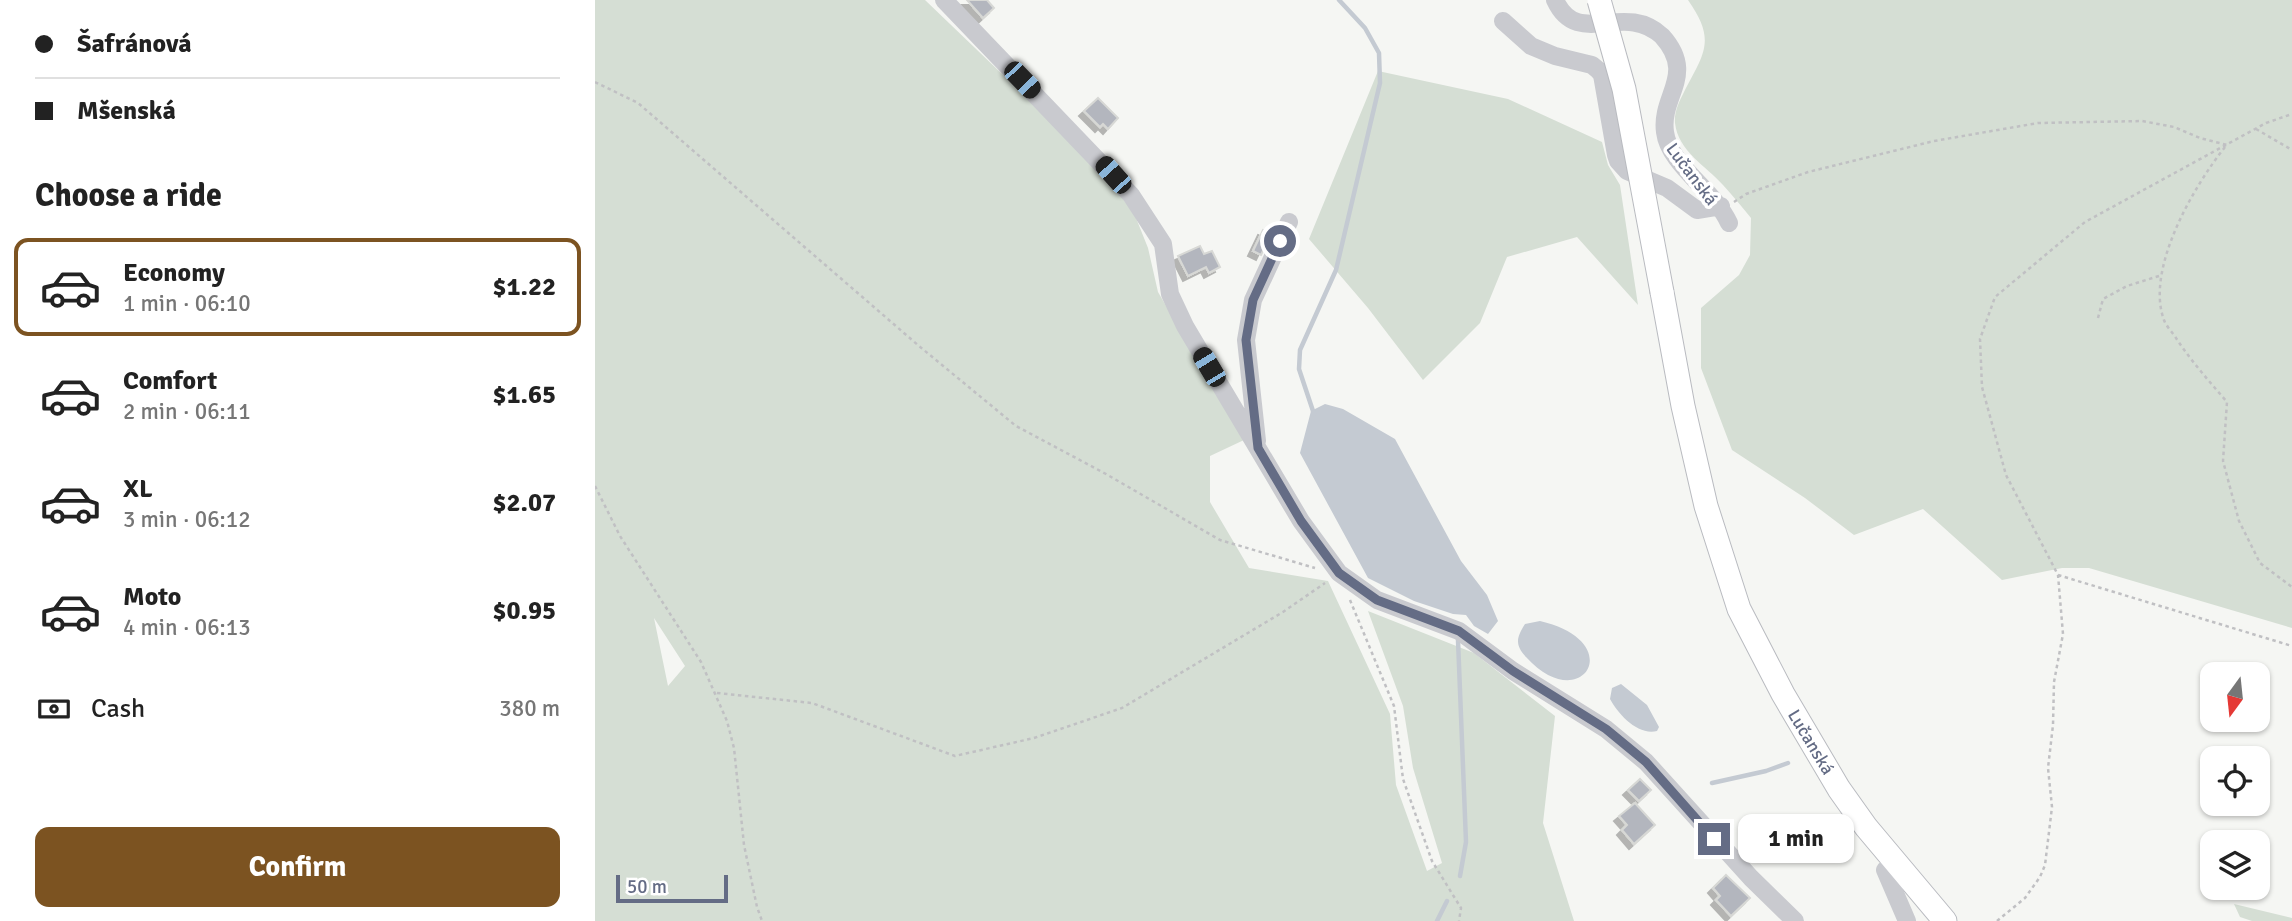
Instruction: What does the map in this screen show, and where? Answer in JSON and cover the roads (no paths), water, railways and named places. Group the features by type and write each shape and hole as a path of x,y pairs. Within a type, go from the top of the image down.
{"main road":[{"name":"Lučanská","path":"1599,0 1629,113 1683,406 1706,506 1739,609 1811,745 1866,827 1945,921"}],"street":[{"path":"944,0 1131,195 1163,244 1170,294 1185,326 1301,521 1339,573 1377,600 1459,631 1513,671 1606,729 1646,762 1723,849 1783,912 1795,921"},
{"name":"Lučanská","path":"1503,21 1531,46 1555,56 1592,65 1602,75 1616,155 1626,171 1667,188 1697,210 1725,214 1667,144 1665,115 1677,79 1672,48 1660,33 1638,20 1627,17 1576,22 1567,17 1555,0"},
{"path":"1258,448 1246,340 1253,300 1289,222"},
{"path":"1885,870 1907,921"}],"waterway":[{"path":"1314,414 1299,369 1300,350 1336,270 1380,83 1379,53 1365,28 1339,0"},
{"path":"1458,640 1466,842 1460,876"},
{"path":"1712,783 1766,771 1788,763"},
{"path":"1437,921 1447,901"}]}
